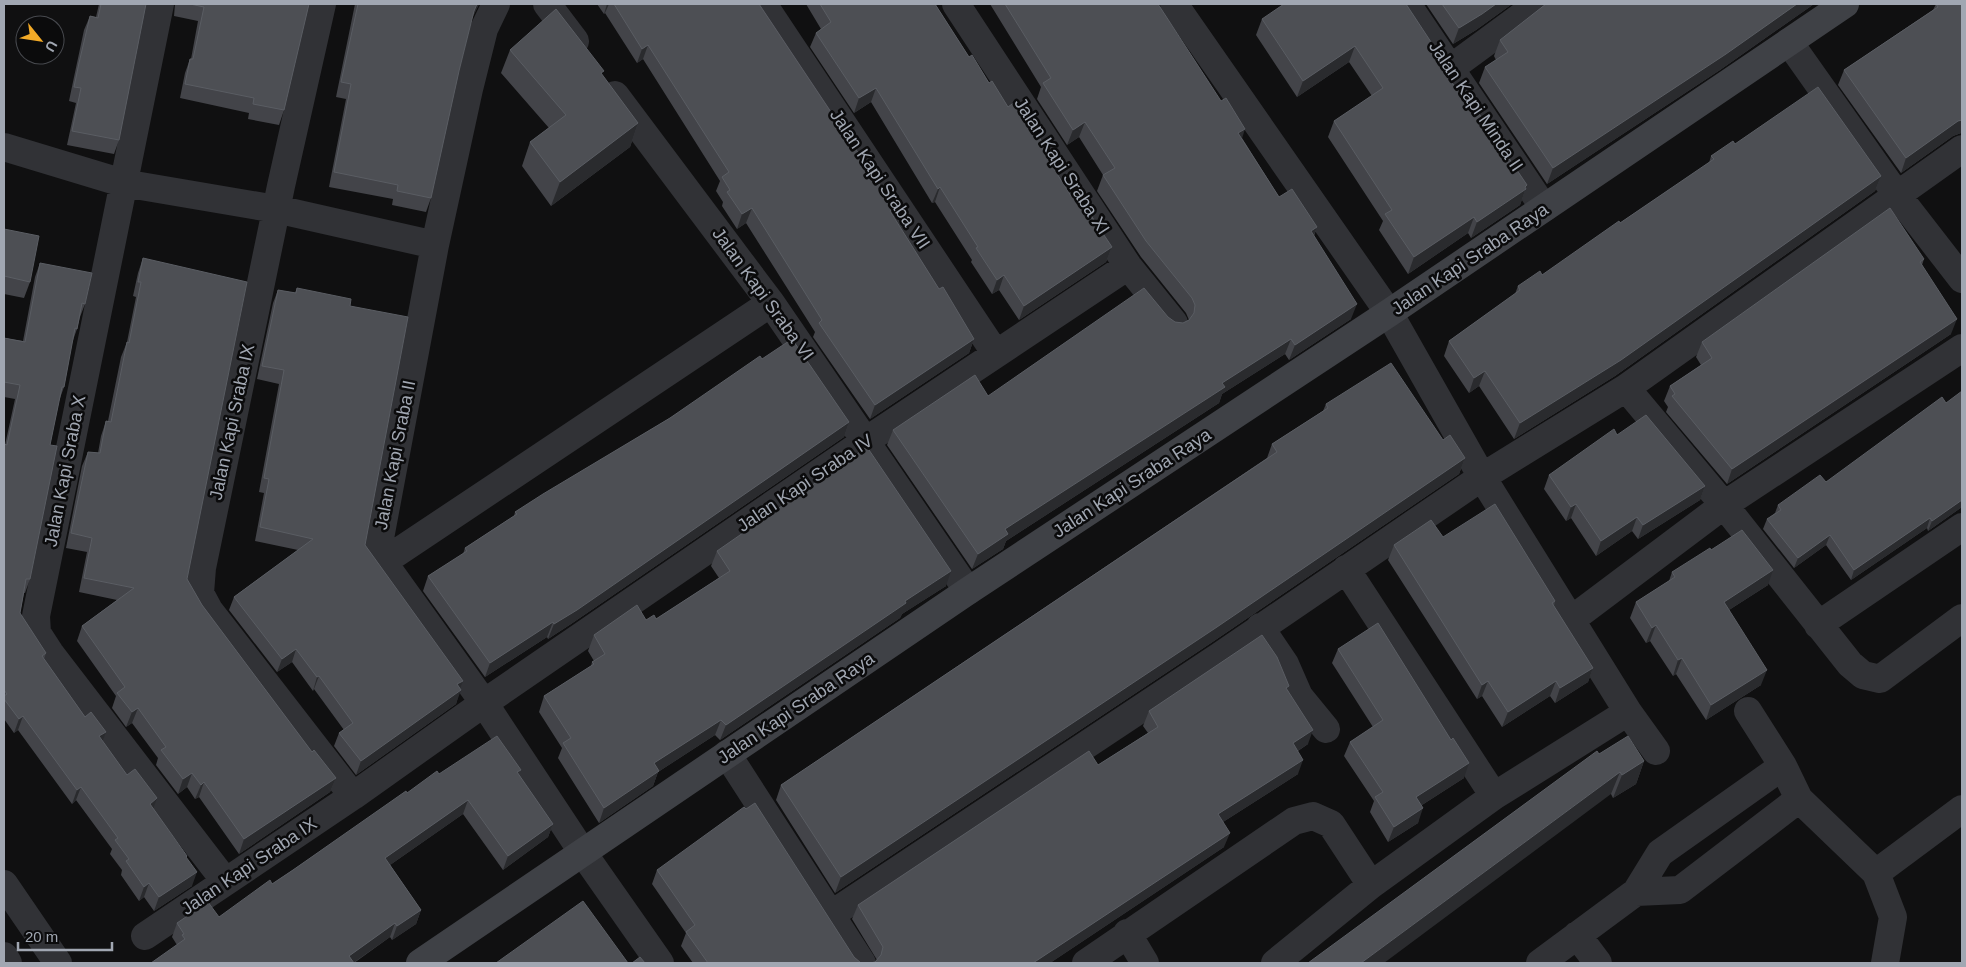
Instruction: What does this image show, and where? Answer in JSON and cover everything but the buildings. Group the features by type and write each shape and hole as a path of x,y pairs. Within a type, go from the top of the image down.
{"street":[{"name":"Jalan Kapi Sraba X","path":"160,4 36,616 37,633 46,648 225,881"},
{"name":"Jalan Kapi Sraba IX","path":"322,4 276,209 202,568 200,593 209,610 353,796"},
{"name":"Jalan Kapi Sraba II","path":"496,4 484,29 435,245 378,549 383,562 484,703 583,854 660,963"},
{"name":"Jalan Kapi Sraba VI","path":"547,4 771,303 867,440 968,591"},
{"name":"Jalan Kapi Sraba VII","path":"763,4 996,354"},
{"name":"Jalan Kapi Sraba XI","path":"956,4 1128,266 1174,323"},
{"path":"1174,4 1389,313 1482,477 1628,712 1656,752"},
{"name":"Jalan Kapi Minda II","path":"1407,4 1544,208"},
{"path":"1451,68 1538,4"},
{"name":"Jalan Kapi Sraba Raya","path":"420,963 968,591 1389,313 1845,4"},
{"path":"1789,42 1897,195 1962,279"},
{"path":"4,147 123,183 276,209 435,245"},
{"path":"832,914 1220,656 1482,477 1626,388 1962,149"},
{"name":"Jalan Kapi Sraba IV","path":"484,703 867,440 1128,266"},
{"path":"383,562 771,303"},
{"path":"1572,620 1724,505 1962,348"},
{"path":"1626,388 1724,505 1850,664 1863,675 1880,679 1962,618"},
{"path":"1818,625 1962,527"},
{"path":"1346,569 1494,796"},
{"path":"1260,627 1285,664 1299,696 1326,729"},
{"name":"Jalan Kapi Sraba IX","path":"145,936 353,796 484,703"},
{"path":"1275,963 1371,885 1494,796 1628,712"},
{"path":"1748,712 1783,766 1799,799 1876,873 1893,917 1885,963"},
{"path":"727,754 862,963"},
{"path":"1540,963 1636,892 1660,853 1783,766"},
{"path":"1636,892 1680,890 1799,799"},
{"path":"1876,873 1962,809"},
{"path":"1086,963 1127,933 1294,822 1314,816 1331,824 1371,885"},
{"path":"4,884 58,963"},
{"path":"1127,933 1145,963"},
{"path":"1577,934 1598,963"},
{"path":"4,956 8,963"}]}
